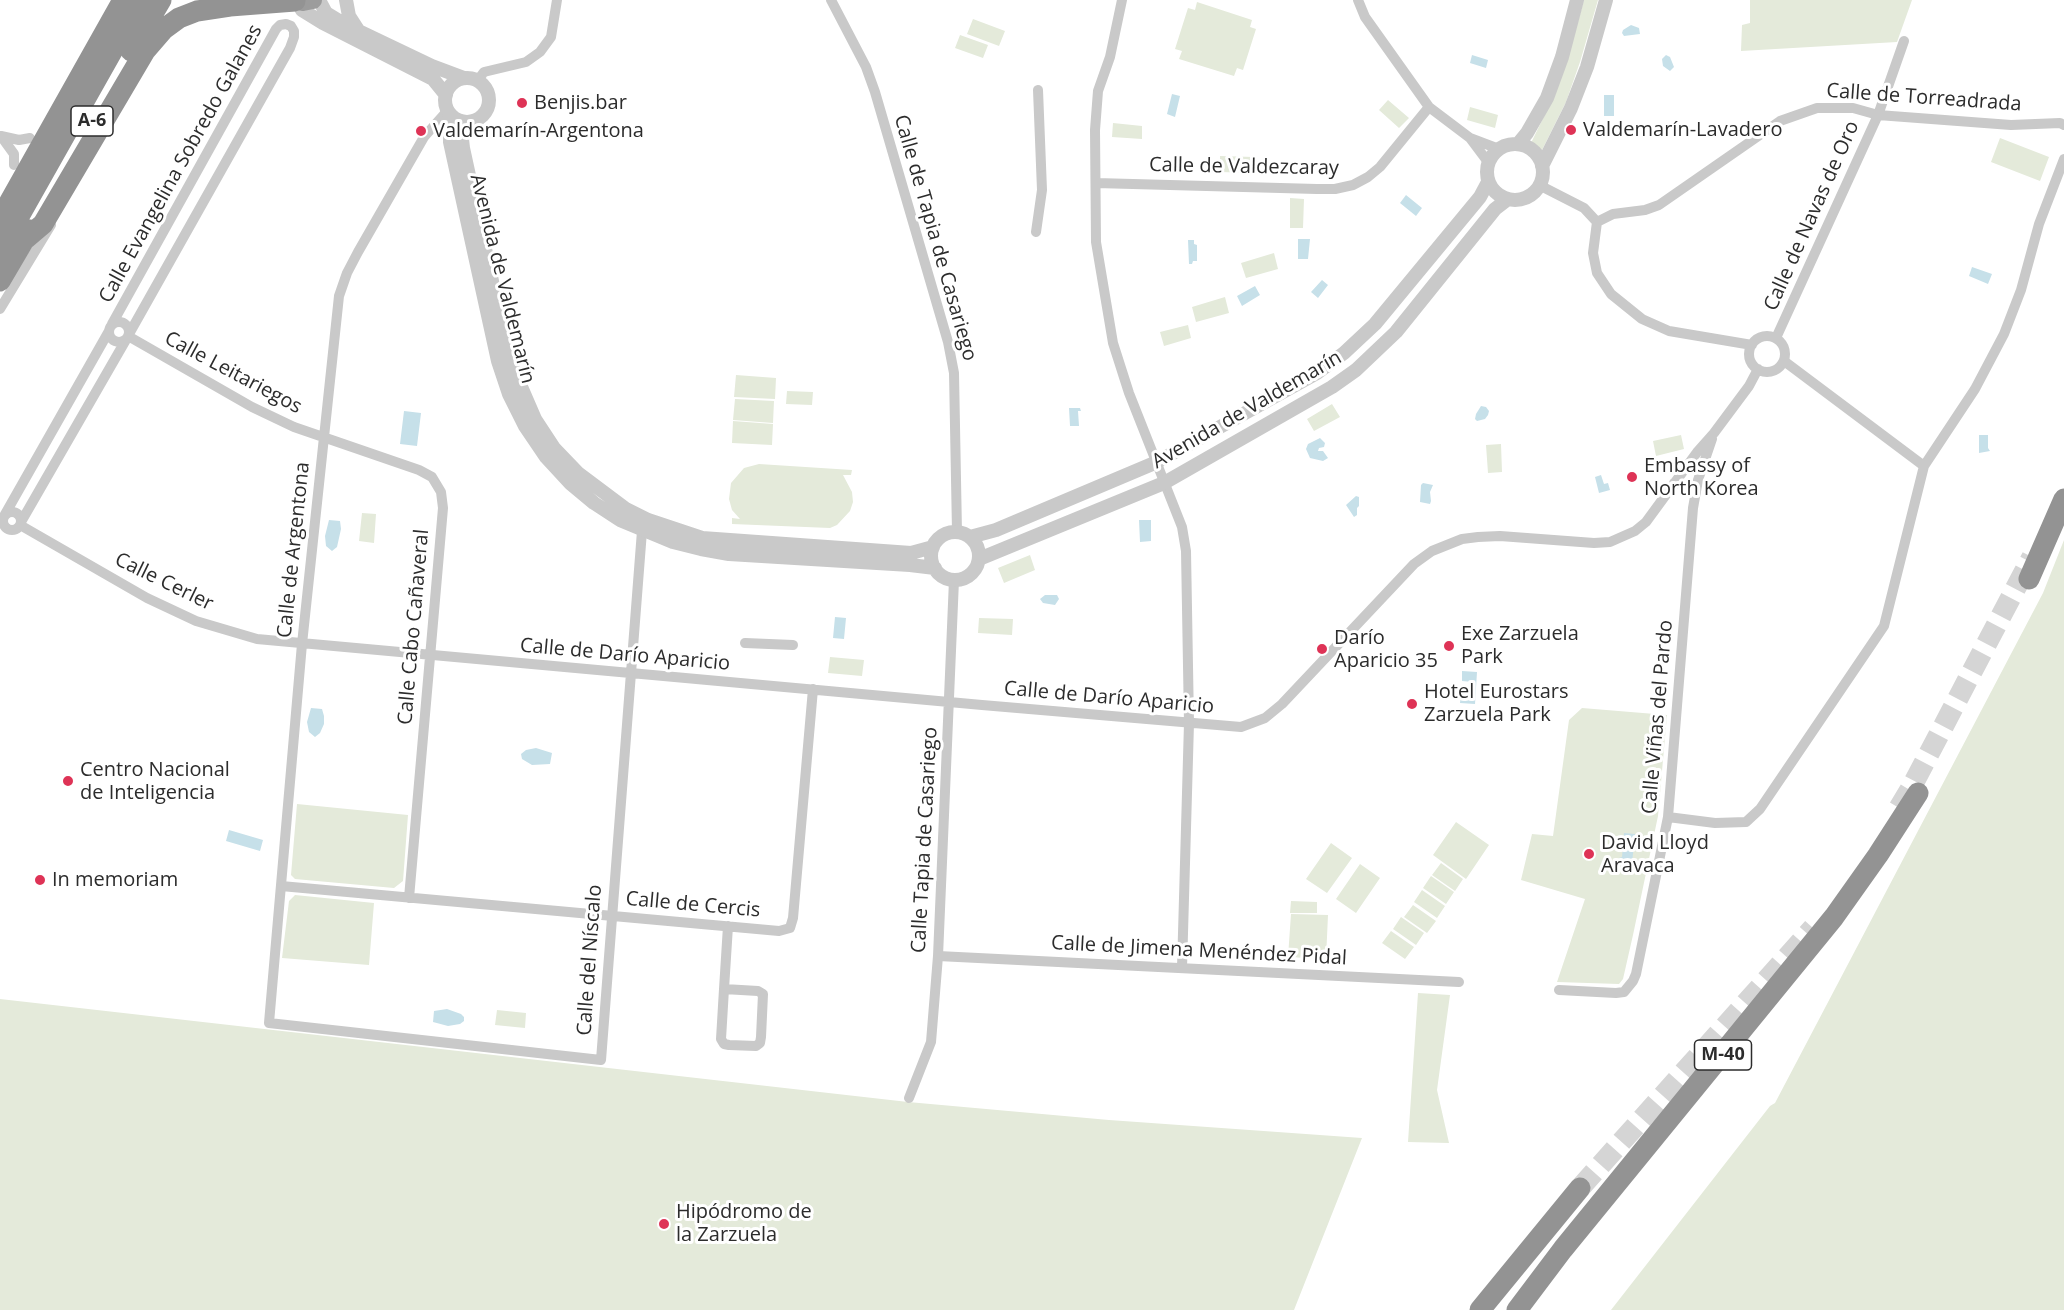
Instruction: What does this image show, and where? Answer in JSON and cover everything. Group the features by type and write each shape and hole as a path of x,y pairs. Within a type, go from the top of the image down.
{"highway":[{"path":"0,191 108,0"},
{"name":"A-6","path":"0,219 123,0"},
{"path":"0,250 141,0"},
{"name":"A-6","path":"0,281 161,0"},
{"path":"23,241 43,224 145,51 164,29 179,18 197,11 230,6 298,3"},
{"path":"2029,579 2064,498"},
{"name":"M-40","path":"1517,1310 1563,1249 1834,917 1918,793"},
{"path":"1480,1310 1580,1188"}],"street":[{"path":"319,0 326,13 432,66 471,79 486,89 489,99 487,110 480,118 470,122 459,120 449,112 445,103 446,95 453,84 471,79 484,72 526,62 540,52 552,37 556,0"},
{"path":"346,0 349,16 358,30"},
{"name":"Calle de Tapia de Casariego","path":"831,0 866,67 875,92 948,342 954,373 964,534"},
{"path":"1122,0 1110,57 1098,91 1095,130 1096,242 1113,344 1129,393 1182,527 1186,551 1189,723 1182,968"},
{"path":"1358,0 1365,17 1429,107 1470,138 1488,162"},
{"path":"1518,144 1533,124 1546,98 1562,57 1577,0"},
{"path":"1542,166 1535,153 1529,148 1518,144 1507,145 1499,149 1488,162 1488,182 1495,192 1508,199 1525,198 1539,185 1542,166 1571,108 1587,67 1606,0"},
{"path":"0,309 155,51 172,33 198,20 230,11 298,3 339,32 432,79 446,95"},
{"name":"Calle Evangelina Sobredo Galanes","path":"4,516 276,29 280,25 291,26 294,37 290,48 21,524"},
{"name":"Calle de Navas de Oro","path":"1776,338 1878,114 1904,41"},
{"path":"1036,232 1042,190 1038,90"},
{"name":"Calle de Valdezcaray","path":"1096,183 1317,189 1335,189 1353,185 1380,167 1429,107"},
{"name":"Calle de Torreadrada","path":"1597,222 1613,214 1645,210 1659,205 1780,121 1817,108 1853,108 1878,114 2011,125 2064,125"},
{"name":"Avenida de Valdemarín","path":"449,112 450,142 498,361 509,394 525,426 546,457 570,483 594,503 620,520 673,542 729,554 935,568"},
{"name":"Calle de Argentona","path":"269,1023 302,644 339,296 347,273 424,137 449,112"},
{"name":"Avenida de Valdemarín","path":"470,122 462,139 463,148 509,359 535,419 554,448 578,473 626,509 648,520 702,538 911,553 933,547"},
{"path":"1,136 19,140 30,138"},
{"path":"1,136 14,154 14,165"},
{"path":"1470,138 1499,149"},
{"path":"1668,817 1715,823 1746,822 1760,809 1884,626 1924,466 1975,389 2004,334 2021,290 2039,224 2064,159"},
{"name":"Avenida de Valdemarín","path":"964,534 996,530 1157,462 1317,373 1344,353 1375,324 1480,197 1488,182"},
{"path":"1539,185 1584,208 1597,222 1593,253 1597,273 1611,294 1642,319 1669,331 1752,345"},
{"name":"Avenida de Valdemarín","path":"979,559 1164,483 1332,387 1356,370 1396,332 1495,209 1508,199"},
{"path":"117,321 124,322 128,327 128,336 121,342 115,341 110,337 110,328 117,321"},
{"name":"Calle Leitariegos","path":"128,336 252,407 323,438"},
{"path":"1764,336 1776,338 1785,350 1784,361 1781,366 1770,371 1758,369 1751,360 1752,345 1764,336"},
{"path":"1784,361 1924,466"},
{"name":"Calle de Darío Aparicio","path":"302,644 1240,727 1265,718 1282,704 1414,564 1432,551 1462,539 1478,537 1500,536 1594,543 1610,542 1630,534 1646,522 1749,386 1758,369"},
{"name":"Calle Viñas del Pardo","path":"1559,990 1624,992 1636,974 1668,817 1696,493 1698,480 1714,433"},
{"name":"Calle Cabo Cañaveral","path":"323,438 419,470 432,477 441,492 442,508 409,898"},
{"path":"1683,471 1698,480"},
{"path":"1674,483 1682,484 1696,493"},
{"name":"Calle Cerler","path":"4,516 3,523 7,529 14,530 21,524 147,598 196,621 257,639 302,644"},
{"name":"Calle del Níscalo","path":"269,1023 601,1060 642,531"},
{"path":"945,534 964,534 977,546 979,559 976,568 968,577 954,580 946,578 935,568 931,558 933,547 945,534"},
{"name":"Calle Tapia de Casariego","path":"909,1098 931,1042 938,956 954,580"},
{"path":"745,643 793,645"},
{"name":"Calle de Cercis","path":"281,886 728,926 779,930 790,928 794,918 813,689"},
{"path":"724,989 758,991 763,994 761,1037 756,1046 729,1045 724,1044 720,1039 728,926"},
{"name":"Calle de Jimena Menéndez Pidal","path":"938,956 1459,982"}],"green space":[{"path":"1584,0 1598,0 1566,102 1541,152 1530,145 1554,96 1568,58"},
{"path":"1750,0 1912,0 1897,42 1741,51 1742,25 1750,23"},
{"path":"1197,2 1252,20 1250,27 1256,29 1243,70 1237,68 1234,76 1179,59 1182,51 1175,49 1188,8 1195,10"},
{"path":"973,19 1005,31 999,46 967,34"},
{"path":"960,35 988,45 983,58 955,48"},
{"path":"1388,100 1409,118 1399,128 1379,110"},
{"path":"1470,107 1498,115 1495,128 1467,120"},
{"path":"1113,123 1142,126 1142,139 1112,137"},
{"path":"2000,138 2049,157 2040,181 1991,162"},
{"path":"1220,156 1254,157 1254,173 1220,172"},
{"path":"1290,198 1304,199 1303,228 1290,228"},
{"path":"1274,253 1278,269 1246,278 1241,263"},
{"path":"1225,297 1229,313 1196,322 1192,307"},
{"path":"1188,325 1191,338 1164,346 1160,332"},
{"path":"736,375 776,378 775,399 734,397"},
{"path":"787,391 813,392 812,405 786,404"},
{"path":"735,399 774,401 773,423 733,420"},
{"path":"1332,404 1340,417 1314,431 1307,419"},
{"path":"733,421 773,424 772,445 732,443"},
{"path":"1681,435 1684,449 1656,456 1653,441"},
{"path":"1501,444 1502,472 1488,473 1486,445"},
{"path":"759,464 852,470 851,475 843,475 852,492 853,502 850,511 837,525 830,528 732,524 732,518 740,519 732,510 729,499 731,483 744,468"},
{"path":"362,513 376,514 374,543 359,541"},
{"path":"2064,540 2064,1310 1611,1310 1770,1106 1775,1103 2043,593"},
{"path":"1030,555 1035,570 1004,583 998,568"},
{"path":"979,618 1013,619 1012,635 978,633"},
{"path":"830,657 864,660 862,676 828,673"},
{"name":"David Lloyd Aravaca","path":"1582,708 1667,715 1658,816 1623,979 1619,984 1557,982 1585,899 1521,880 1532,834 1553,836 1569,720"},
{"path":"297,804 408,815 403,881 394,888 295,879 291,875"},
{"path":"1456,822 1489,845 1466,879 1433,855"},
{"path":"1331,843 1352,858 1327,893 1306,879"},
{"path":"1441,863 1463,879 1455,891 1432,875"},
{"path":"1360,864 1380,878 1356,913 1336,899"},
{"path":"1431,876 1454,892 1446,904 1423,888"},
{"path":"1422,890 1445,906 1437,918 1414,902"},
{"path":"295,895 374,903 369,965 282,958 289,901"},
{"path":"1291,901 1317,902 1317,913 1290,913"},
{"path":"1413,905 1436,921 1427,933 1404,917"},
{"path":"1291,914 1328,915 1326,959 1288,957"},
{"path":"1401,917 1424,933 1416,945 1393,929"},
{"path":"1391,931 1414,947 1405,959 1382,943"},
{"path":"1418,993 1450,995 1437,1090 1449,1143 1408,1142"},
{"name":"Hipódromo de la Zarzuela","path":"0,999 908,1102 1109,1120 1362,1138 1294,1310 0,1310"},
{"path":"497,1010 526,1013 525,1028 495,1025"}],"water":[{"path":"1631,25 1639,28 1640,34 1624,36 1623,30"},
{"path":"1472,55 1488,60 1486,68 1470,63"},
{"path":"1666,55 1670,57 1674,67 1670,71 1663,66 1662,59"},
{"path":"1172,94 1180,96 1175,117 1167,114"},
{"path":"1604,95 1614,95 1614,116 1604,116"},
{"path":"1406,195 1422,208 1416,216 1400,203"},
{"path":"1298,239 1310,239 1308,259 1298,259"},
{"path":"1188,240 1194,240 1194,244 1197,245 1197,261 1193,261 1192,264 1189,264"},
{"path":"1972,267 1992,274 1988,284 1969,276"},
{"path":"1322,280 1328,285 1318,298 1311,292"},
{"path":"1255,286 1260,295 1242,306 1237,296"},
{"path":"1481,406 1486,407 1489,411 1488,415 1485,419 1477,421 1476,414"},
{"path":"1069,408 1080,408 1081,411 1078,411 1079,426 1070,426"},
{"path":"404,411 421,413 417,446 400,444"},
{"path":"1979,435 1988,435 1990,451 1979,453"},
{"path":"1320,438 1325,443 1324,447 1319,448 1318,451 1323,451 1328,458 1323,461 1310,458 1306,449 1308,444"},
{"path":"1601,475 1604,484 1608,483 1610,490 1599,493 1595,477"},
{"path":"1423,483 1433,485 1430,492 1430,504 1420,502"},
{"path":"1356,496 1359,497 1359,506 1357,515 1354,517 1346,505"},
{"path":"329,520 340,521 341,529 337,547 332,551 326,546 325,536"},
{"path":"1139,520 1151,520 1151,541 1140,542"},
{"path":"1045,595 1057,595 1059,599 1055,605 1043,603 1040,599"},
{"path":"835,617 846,618 844,639 833,638"},
{"path":"1462,671 1477,672 1475,704 1460,703 1462,686 1473,687 1473,682 1462,681"},
{"path":"311,708 322,709 324,716 324,724 320,733 315,737 309,732 307,722"},
{"path":"536,748 552,753 550,764 532,765 522,759 521,754 526,750"},
{"path":"229,830 263,840 260,851 226,841"},
{"path":"1624,833 1635,834 1632,863 1618,862 1622,857"},
{"path":"447,1009 461,1014 464,1021 448,1026 433,1022 434,1011"}],"tunnel":[{"path":"1899,808 2032,557"},
{"path":"1580,1188 1813,928"}],"place":[{"name":"Benjis.bar","path":"522,103"},
{"name":"Valdemarín-Lavadero","path":"1571,130"},
{"name":"Valdemarín-Argentona","path":"421,131"},
{"name":"Embassy of North Korea","path":"1632,477"},
{"name":"Exe Zarzuela Park","path":"1449,646"},
{"name":"Darío Aparicio 35","path":"1322,649"},
{"name":"Hotel Eurostars Zarzuela Park","path":"1412,704"},
{"name":"Centro Nacional de Inteligencia","path":"68,781"},
{"name":"David Lloyd Aravaca","path":"1589,854"},
{"name":"In memoriam","path":"40,880"},
{"name":"Hipódromo de la Zarzuela","path":"664,1224"}]}
